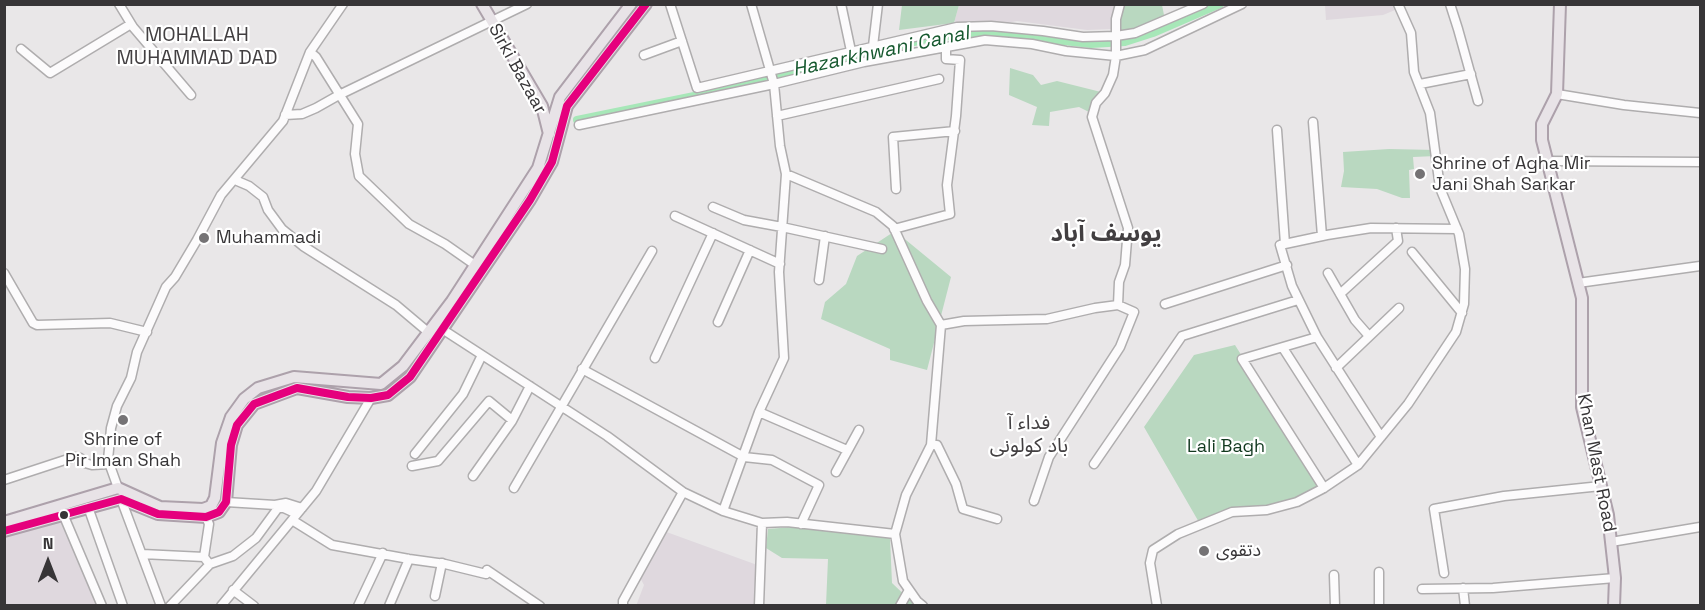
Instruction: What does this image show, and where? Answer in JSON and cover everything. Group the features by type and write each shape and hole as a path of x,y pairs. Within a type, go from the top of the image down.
{"main road":[{"name":"Sirki Bazaar","path":"482,4 542,105 555,135"},
{"path":"563,105 560,98 631,4"},
{"path":"4,522 119,493 160,507 219,513 226,502 231,445 237,424 254,404 296,382 348,397 371,398 388,395 410,377 525,197 555,135 563,105 646,4"},
{"name":"Khan Mast Road","path":"1560,4 1557,94 1542,124 1542,140 1582,298 1582,407 1608,515 1615,578 1614,606"},
{"path":"204,513 215,498 222,443 236,409 244,399 258,388 296,382 381,384 404,366 525,197"},
{"path":"4,531 88,507 119,493"}],"street":[{"path":"118,4 131,24 191,95"},
{"path":"161,606 109,464 110,434 117,406 131,378 137,352 166,288 175,277 222,195 283,121 310,52 344,4"},
{"path":"285,115 302,114 527,4"},
{"path":"670,4 697,88 957,27 991,26 1083,37 1116,36 1135,33 1203,4"},
{"path":"723,511 759,412 784,358 780,264 786,174 780,146 774,84 751,4"},
{"path":"841,4 850,51"},
{"path":"873,46 878,4"},
{"path":"1118,305 1119,282 1125,265 1128,228 1092,117 1096,103 1105,93 1113,75 1120,4"},
{"path":"579,125 774,84 864,62 985,39 1116,56 1145,50 1242,4"},
{"path":"1157,606 1150,563 1153,550 1162,543 1206,521 1232,512 1267,510 1297,502 1324,488 1358,465 1408,404 1456,332 1464,304 1466,269 1457,229 1440,188 1430,113 1414,72 1411,33 1398,4"},
{"path":"1450,4 1478,100"},
{"path":"21,49 50,74 131,24"},
{"path":"644,55 682,41"},
{"path":"894,230 950,214 946,185 955,131 960,60 946,59 946,47"},
{"path":"310,52 316,57 358,124 355,154 359,176 409,224 445,244 475,265"},
{"path":"1420,84 1471,75"},
{"path":"777,116 939,79"},
{"path":"1557,94 1624,105 1701,113"},
{"path":"1313,122 1322,236"},
{"path":"1277,130 1285,244"},
{"path":"896,189 893,137 955,131"},
{"path":"1547,161 1701,162"},
{"path":"786,174 876,212 893,226 927,301 941,325 931,445 906,495 895,534 903,581 916,601 923,606"},
{"path":"235,180 249,186 263,197 268,210 282,229 294,239 396,305 428,332"},
{"path":"713,207 744,220 782,226 882,249"},
{"path":"675,216 780,264"},
{"path":"1381,437 1317,337 1292,286 1280,245 1371,228 1457,229"},
{"path":"1340,294 1398,241 1396,228"},
{"path":"656,358 713,233"},
{"path":"819,280 825,236"},
{"path":"718,322 750,250"},
{"path":"514,488 652,251"},
{"path":"1412,252 1462,313"},
{"path":"1166,304 1287,265"},
{"path":"1578,284 1701,266"},
{"path":"4,273 37,325 110,323 147,332"},
{"path":"1328,273 1355,320 1369,336"},
{"path":"1094,464 1182,336 1298,300"},
{"path":"941,325 964,321 1047,319 1118,305 1134,312 1120,347 1049,457 1034,501"},
{"path":"1336,368 1399,308"},
{"path":"442,329 607,436 683,492 723,511 762,523 801,524 895,534"},
{"path":"1317,337 1242,360 1324,488"},
{"path":"1283,348 1358,465"},
{"path":"415,454 463,394 483,355"},
{"path":"582,369 744,457 772,460 819,486 801,524"},
{"path":"473,476 512,420 530,386"},
{"path":"221,606 316,491 371,398"},
{"path":"412,466 438,461 489,401 512,420"},
{"path":"759,412 847,450"},
{"path":"836,472 859,430"},
{"path":"931,445 938,445 956,484 963,509 997,519"},
{"path":"4,480 74,457 92,465 109,464"},
{"path":"1444,573 1434,509 1504,496 1601,486"},
{"path":"622,606 683,492"},
{"path":"226,502 275,505 286,503 332,545 442,563 486,574 487,570 540,606"},
{"path":"88,507 123,606"},
{"path":"142,554 207,560 233,556 256,538 278,508 284,508 297,514"},
{"path":"170,606 207,560 209,524 204,513"},
{"path":"63,514 102,606"},
{"path":"759,606 762,523"},
{"path":"1611,542 1701,527"},
{"path":"358,606 383,553"},
{"path":"388,606 409,559"},
{"path":"435,596 442,563"},
{"path":"1378,572 1379,606"},
{"path":"1334,575 1335,606"},
{"path":"1422,589 1493,588 1615,578"},
{"path":"1463,588 1466,606"},
{"path":"233,590 254,606"},
{"path":"900,606 909,590"}],"shaded area":[{"path":"959,5 1115,5 1112,29 1087,30 1017,21 991,26 957,27 957,22 954,23"},
{"path":"1325,5 1398,5 1400,8 1383,15 1326,20"},
{"path":"65,517 106,605 5,605 4,535"},
{"path":"661,530 760,566 759,605 636,606 644,585 636,570"}],"green space":[{"path":"902,4 959,5 954,23 899,30"},
{"path":"1123,5 1162,5 1164,15 1139,28 1119,31"},
{"path":"1010,68 1033,75 1041,85 1057,81 1105,93 1093,114 1079,107 1050,112 1049,126 1032,125 1037,107 1009,95"},
{"path":"1389,149 1436,150 1436,156 1413,157 1414,169 1409,170 1410,198 1402,198 1377,189 1341,187 1344,171 1343,152"},
{"path":"895,231 951,277 927,370 890,360 890,349 821,319 825,302 846,284 857,256"},
{"name":"Lali Bagh","path":"1235,345 1324,488 1297,502 1232,512 1200,524 1144,427 1194,355"},
{"path":"792,527 890,538 892,583 915,605 826,605 828,559 782,558 766,548 768,529"}],"waterway":[{"name":"Hazarkhwani Canal","path":"577,120 704,94 926,39 982,32 1091,44 1125,42 1153,33 1220,4"}],"transit line":[{"path":"4,531 121,499 158,514 206,517 219,512 226,502 231,445 237,425 254,404 297,388 348,397 371,398 388,395 410,377 530,200 552,162 567,106 646,4"}],"place":[{"name":"Shrine of Agha Mir Jani Shah Sarkar","path":"1420,174"},
{"name":"Muhammadi","path":"204,238"},
{"name":"Shrine of Pir Iman Shah","path":"123,420"},
{"name":"دتقوى","path":"1204,551"}],"district":[{"name":"MOHALLAH MUHAMMAD DAD","path":"197,48"},
{"name":"یوسف آباد","path":"1106,234"},
{"name":"فداء آ باد کولونی","path":"1029,436"}]}
